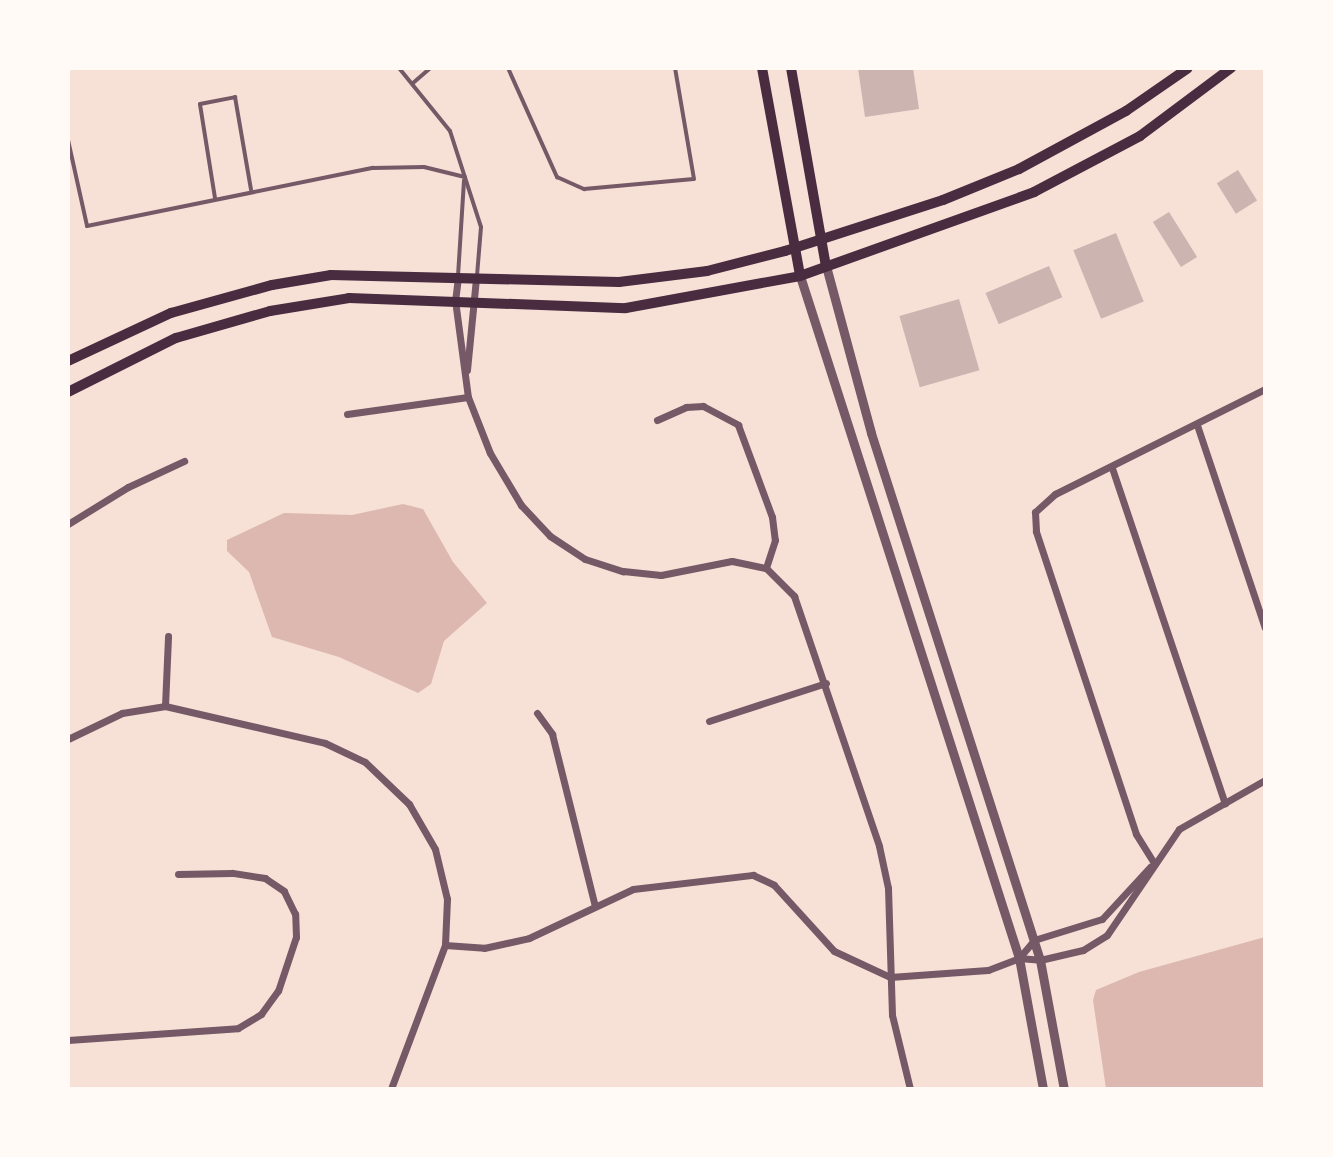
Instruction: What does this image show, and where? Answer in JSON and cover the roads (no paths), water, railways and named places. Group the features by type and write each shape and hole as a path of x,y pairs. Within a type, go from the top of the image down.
{"main road":[{"path":"762,68 800,276"},
{"path":"791,68 826,266"},
{"path":"68,361 171,313 272,285 331,275 619,282 707,271 793,249 1019,169 1126,111 1188,68"},
{"path":"68,392 176,338 270,311 349,298 626,308 800,276 1034,192 1140,136 1231,68"}],"street":[{"path":"826,266 871,433 1040,960 1064,1089"},
{"path":"458,276 455,300 468,397 490,453 521,505 550,536 585,559 623,571 661,575 732,561 766,568 794,596 879,846 888,888 890,977 897,1045 910,1089"},
{"path":"800,276 1019,958 1043,1089"},
{"path":"468,397 476,278"},
{"path":"1154,863 1136,834 1036,531 1035,512 1055,494 1265,389"},
{"path":"347,414 468,397"},
{"path":"657,420 686,407 703,406 738,425 772,517 775,540 766,568"},
{"path":"1197,425 1265,628"},
{"path":"68,524 128,487 184,461"},
{"path":"1112,468 1225,803"},
{"path":"165,706 168,636"},
{"path":"709,721 826,683"},
{"path":"68,739 122,713 165,706 325,743 365,762 409,804 435,849 447,899 445,945 391,1089"},
{"path":"537,713 552,734 595,906"},
{"path":"445,945 484,948 529,938 633,889 753,875 774,885 834,951 890,977 988,970 1019,958 1040,960 1083,950 1107,935 1179,829 1265,780"},
{"path":"1019,958 1034,940 1102,919 1130,883 1154,863"},
{"path":"68,1040 238,1028 261,1014 278,991 296,937 295,914 284,891 265,878 232,873 178,874"}],"lane":[{"path":"399,68 450,131 481,227 476,278"},
{"path":"413,83 430,68"},
{"path":"508,68 557,177 584,189 694,179 675,68"},
{"path":"215,199 200,104 235,97 251,190"},
{"path":"68,140 87,226 251,190 373,168 424,167 465,177"},
{"path":"458,276 465,177"}]}
